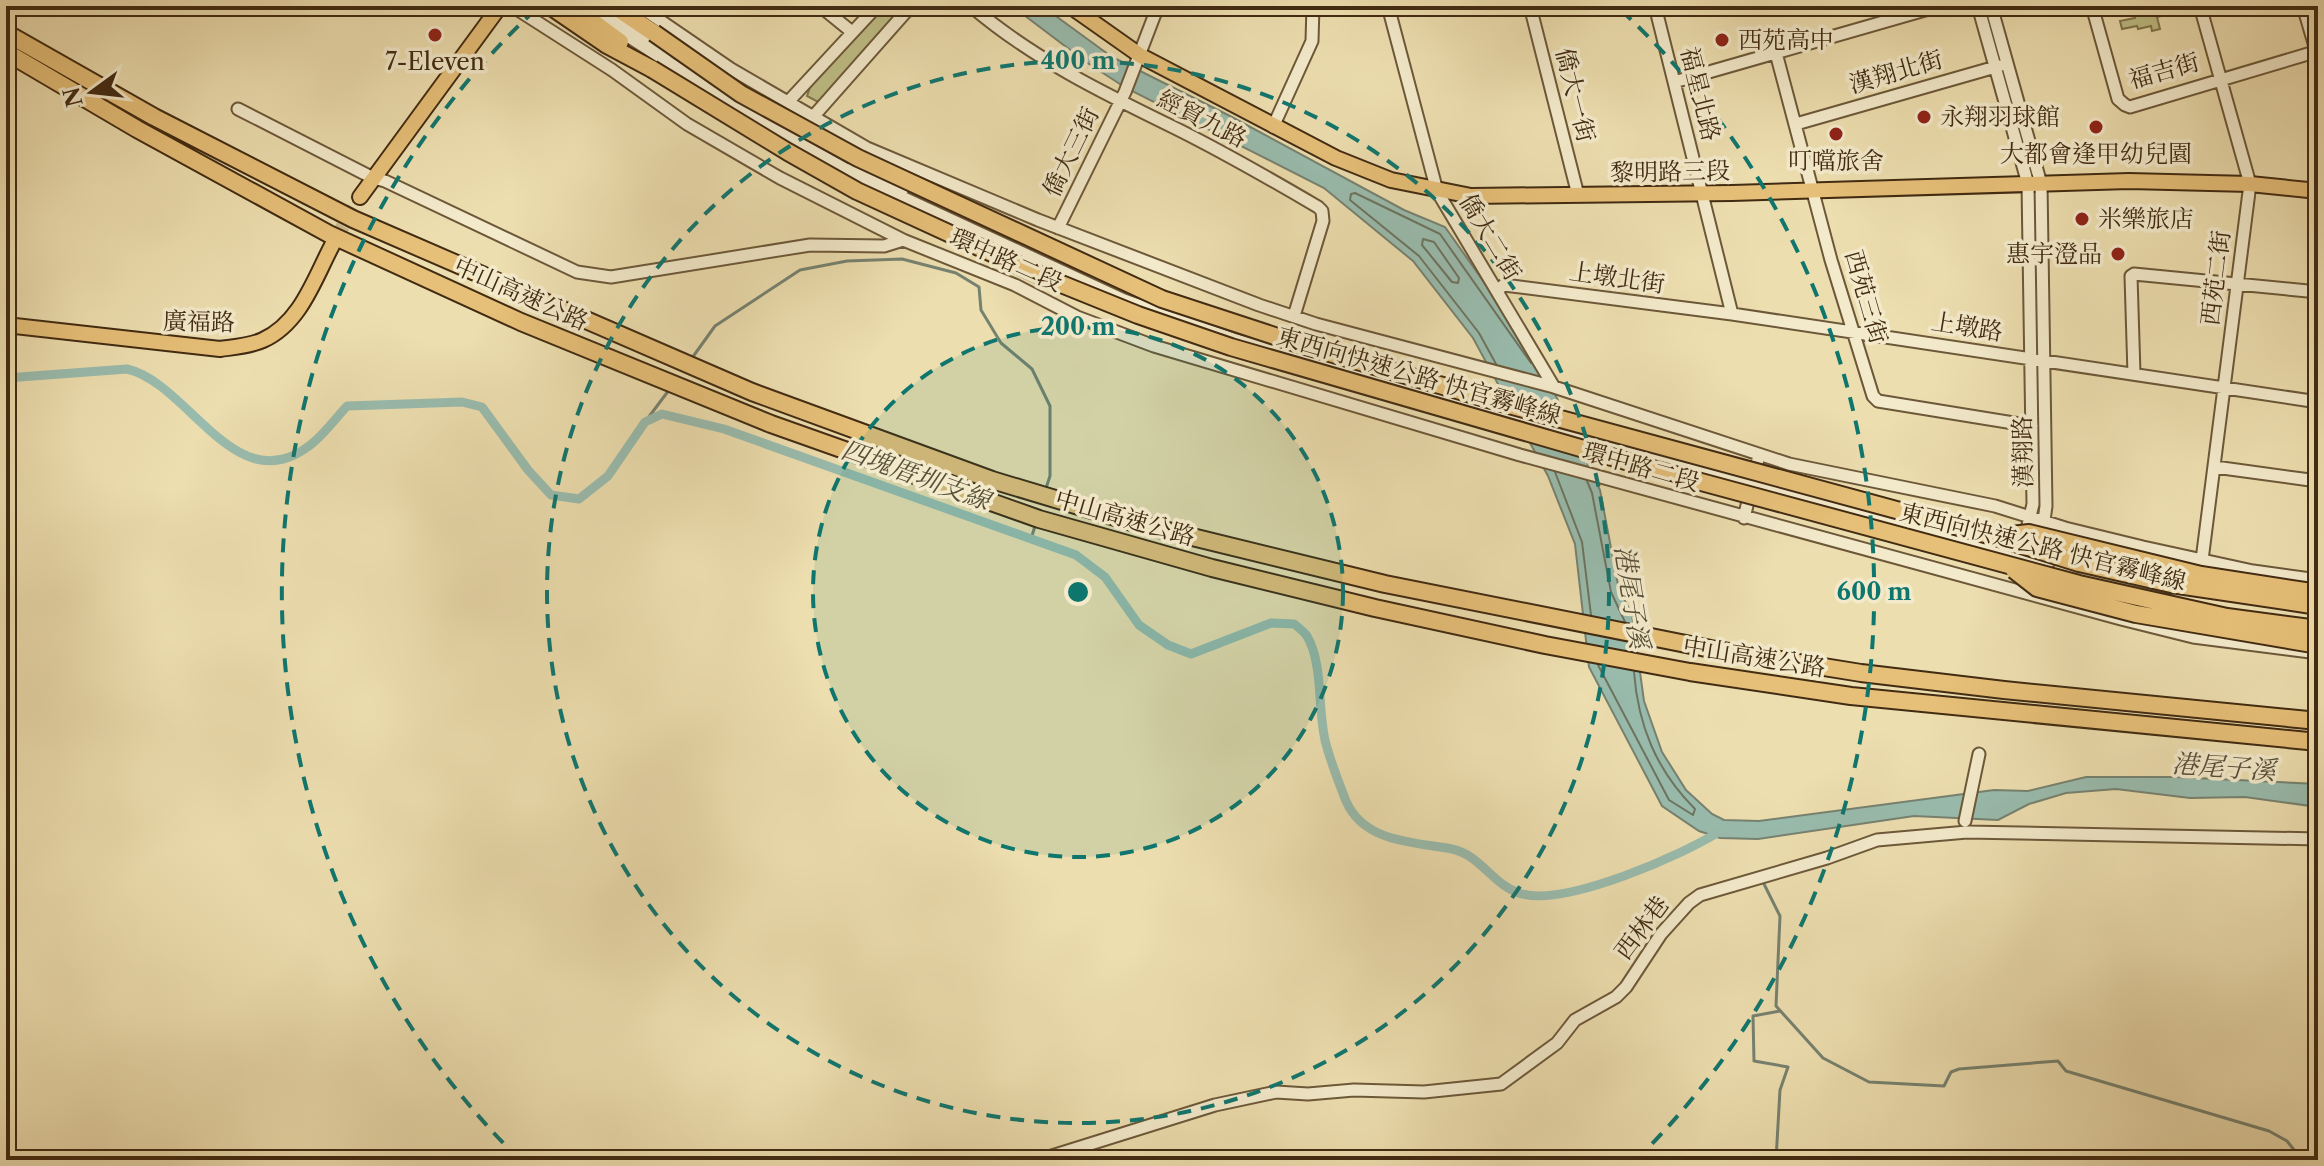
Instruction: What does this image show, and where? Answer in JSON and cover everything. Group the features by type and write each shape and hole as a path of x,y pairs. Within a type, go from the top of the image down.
{"highway":[{"path":"550,6 607,45 652,69"},
{"name":"東西向快速公路 快官霧峰線","path":"571,6 652,69 857,191 1044,277 1138,315 1231,347 1637,465 2023,555 2148,601 2240,619 2318,629"},
{"name":"東西向快速公路 快官霧峰線","path":"614,6 741,94 858,158 1162,299 1302,345 1498,402 1996,537 2079,563 2171,584 2318,606"},
{"path":"622,6 654,33"},
{"name":"中山高速公路","path":"6,33 154,117 353,219 752,392 992,480 1135,523 1385,584 1711,649 1861,673 2062,697 2318,721"},
{"name":"中山高速公路","path":"6,52 137,129 329,234 521,322 771,424 1068,527 1212,568 1345,601 1571,651 1690,672 1851,696 2318,742"},
{"path":"1996,537 2029,533 2201,575 2318,593"},
{"path":"2023,555 2037,588 2204,628 2318,645"}],"main road":[{"path":"360,197 500,6"},
{"name":"黎明路三段","path":"1070,6 1141,56 1273,127 1369,172 1437,191 1471,196 1578,195 2129,181 2250,184 2318,191"},
{"name":"廣福路","path":"6,325 220,349 242,346 263,340 290,323 336,238"}],"street":[{"name":"環中路二段","path":"512,6 612,70 687,124 780,178 903,240 1015,285 1077,317 1154,346 1520,455 2015,591 2193,637 2318,653"},
{"name":"環中路二段","path":"584,6 713,92 863,179 1124,300 1233,339 1575,435"},
{"name":"環中路二段","path":"594,6 804,139 948,213 1065,261 1139,301 1213,326 1751,486 2190,594 2318,613"},
{"name":"環中路二段","path":"639,6 731,69 867,148 1197,283 1294,316 1554,387 1759,455 1841,476 1995,506 2045,522 2202,560 2318,580"},
{"path":"820,6 852,32"},
{"path":"788,102 877,6"},
{"path":"812,118 911,6"},
{"name":"經貿九路","path":"971,6 1040,57 1180,130 1322,211 1323,221 1294,316"},
{"name":"僑大三街","path":"1058,228 1141,56 1158,6"},
{"path":"1273,127 1312,41 1313,6"},
{"name":"僑大二街","path":"1388,6 1437,191 1554,387"},
{"name":"僑大一街","path":"1530,6 1578,195"},
{"name":"福星北路","path":"1655,6 1703,193"},
{"path":"1674,82 1939,6"},
{"name":"漢翔路","path":"1978,6 2001,65 2034,184 2044,361 2045,522 2023,555"},
{"name":"漢翔路","path":"1991,6 2001,65"},
{"name":"福吉街","path":"2092,6 2118,99 2130,107 2221,78 2317,54"},
{"name":"西苑二街","path":"2200,6 2250,184 2202,560"},
{"path":"2303,6 2317,54"},
{"name":"西苑三街","path":"1776,53 1870,390 1878,401 2032,426"},
{"name":"漢翔北街","path":"1796,124 2001,65"},
{"path":"238,109 373,178 577,272 611,277 810,245 884,246 903,240"},
{"name":"漢翔路","path":"2015,591 2033,504 2030,359 2034,184"},
{"path":"1703,193 1732,314"},
{"path":"2134,374 2131,276 2238,282 2318,292"},
{"name":"上墩北街","path":"1497,290 1504,285 1732,314"},
{"name":"上墩路","path":"1732,314 2318,402"},
{"path":"1744,518 1759,455"},
{"path":"2215,467 2310,480 2318,476"},
{"name":"環中路二段","path":"2023,555 2216,594 2318,606"},
{"path":"1965,821 1979,754"},
{"name":"西林巷","path":"1039,1160 1215,1105 1276,1092 1424,1092 1501,1084 1557,1043 1575,1020 1616,997 1661,934 1700,895 1827,858 1866,843 1967,832 2318,839"}],"green space":[{"path":"885,6 907,6 820,103 807,96 810,87"},
{"path":"2147,6 2193,8 2157,17 2160,29 2152,31 2151,26 2138,29 2137,26 2122,29 2120,21 2135,18 2134,13 2147,10"}],"water":[{"path":"1012,6 1042,6 1112,57 1230,116 1404,210 1445,227 1539,360 1600,490 1619,590 1632,614 1644,701 1662,752 1686,790 1712,814 1724,820 1759,821 1994,790 2028,791 2086,777 2176,777 2318,784 2318,807 2245,797 2190,798 2116,789 2066,793 2029,804 1998,820 1914,816 1758,839 1720,838 1699,831 1662,806 1589,667 1575,544 1548,476 1473,338 1413,261 1324,188 1126,88"}],"waterway":[{"path":"692,358 715,326 800,270 847,261 902,259 956,273 979,287 981,310 1001,343 1032,369 1050,406 1050,476 1045,491"},
{"name":"四塊厝圳支線","path":"6,378 127,369 150,379 235,450 258,460 282,459 309,446 347,406 462,402 482,407 528,470 551,495 579,499 608,476 645,422 662,414 724,429 1076,555 1105,577 1139,625 1168,645 1191,654 1271,623 1294,624 1307,636 1312,648 1326,744 1354,815 1378,833 1392,838 1462,852 1512,890 1542,896 1595,886 1681,852 1722,830"},
{"path":"645,422 669,390"},
{"path":"1031,539 1035,526"},
{"path":"1763,882 1780,916 1776,1006 1823,1058 1869,1082 1944,1086 1951,1072 1959,1069 2058,1061 2066,1071 2269,1131 2287,1141 2302,1160"},
{"path":"1776,1160 1780,1090 1788,1067 1754,1061 1753,1016 1780,1011"}],"tunnel":[{"path":"336,238 360,197"}],"place":[{"name":"7-Eleven","path":"435,35"},
{"name":"西苑高中","path":"1722,40"},
{"name":"永翔羽球館","path":"1924,117"},
{"name":"大都會逢甲幼兒園","path":"2096,127"},
{"name":"叮噹旅舍","path":"1836,134"},
{"name":"米樂旅店","path":"2082,219"},
{"name":"惠宇澄品","path":"2118,254"}],"water label":[{"name":"港尾子溪","path":"1632,597"},
{"name":"港尾子溪","path":"2224,767"}]}
